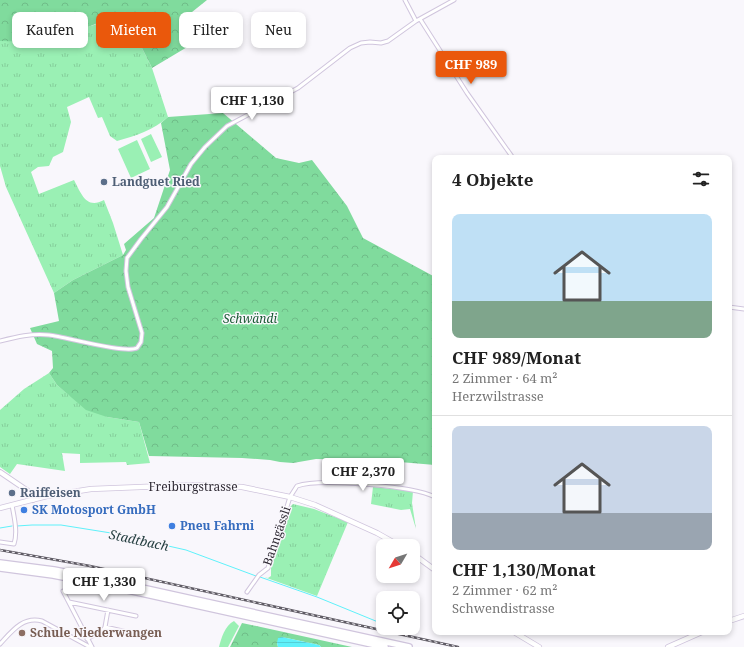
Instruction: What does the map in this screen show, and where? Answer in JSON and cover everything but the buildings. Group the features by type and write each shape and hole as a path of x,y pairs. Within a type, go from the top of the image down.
{"highway":[{"path":"0,563 54,570 115,582 409,647"},
{"path":"0,568 53,575 114,587 385,647"}],"main road":[{"path":"0,472 28,491 33,500"},
{"name":"Freiburgstrasse","path":"0,508 70,492 91,489 195,485 242,487 308,502 386,539"},
{"path":"420,559 432,568"},
{"path":"732,620 744,616"},
{"path":"519,635 539,647"},
{"path":"668,647 695,635"}],"street":[{"path":"405,0 511,155"},
{"path":"0,341 25,336 48,335 126,350 137,348 141,342 142,333 128,288 126,271 127,258 168,207 191,164 206,147 227,126 298,88 350,48 361,43 382,43 388,41 418,20 454,0"},
{"path":"732,307 744,309"},
{"path":"290,497 294,489 300,485 345,483 418,491 432,496"},
{"name":"Bahngässli","path":"247,592 259,575 268,568 290,497"},
{"path":"0,542 14,544 15,541 12,505"},
{"path":"63,591 91,647"},
{"path":"69,602 136,616"},
{"path":"87,639 104,629 108,610"},
{"path":"0,644 19,625 30,620 42,621 91,647"},
{"path":"105,626 127,632"}],"green space":[{"path":"0,0 207,0 192,12 179,12 179,48 186,48 152,68 142,48 171,48 171,12 96,12 96,24 88,27 88,12 12,12 12,41 0,41"},
{"path":"96,24 96,48 142,48 152,68 168,117 157,126 137,135 117,141 110,136 102,117 98,118 89,97 67,107 71,122 63,152 53,157 49,166 38,167 31,172 39,194 74,180 82,195 88,201 98,203 104,200 123,255 73,280 54,293 6,187 0,166 0,41 12,41 12,48 88,48 88,27"},
{"name":"Schwändi","path":"223,113 276,158 299,163 312,160 347,206 363,238 432,275 432,465 388,461 316,459 293,463 242,458 149,456 139,422 107,417 86,410 57,385 49,373 53,368 52,351 37,344 30,328 59,321 54,293 73,280 123,255 126,250 124,244 154,218 170,170 161,123 168,117"},
{"path":"151,134 162,157 151,162 141,139"},
{"path":"137,140 150,169 131,178 118,149"},
{"path":"49,373 57,385 69,395 107,417 139,422 150,463 127,465 126,462 80,463 80,454 62,453 65,471 17,464 10,474 0,467 0,410 24,389"},
{"path":"373,487 413,491 412,503 416,529 410,509 401,510 371,504"},
{"path":"293,504 314,509 348,522 317,596 264,577 268,578 271,576 271,564 289,508"},
{"path":"234,621 239,626 228,647 219,647 226,629"},
{"path":"242,623 352,647 321,647 319,645 282,637 277,643 278,647 230,647"}],"water":[{"path":"282,637 319,645 321,647 278,647 278,638"}],"waterway":[{"name":"Stadtbach","path":"17,526 61,525 111,533 186,550 256,576"},
{"path":"0,528 12,526"},
{"name":"Stadtbach","path":"260,577 317,597 376,621"}],"railway":[{"path":"0,550 90,566 458,647"}],"place":[{"name":"Landguet Ried","path":"104,182"},
{"name":"Raiffeisen","path":"12,493"},
{"name":"SK Motosport GmbH","path":"24,510"},
{"name":"Pneu Fahrni","path":"172,526"},
{"name":"Schule Niederwangen","path":"22,633"}]}
